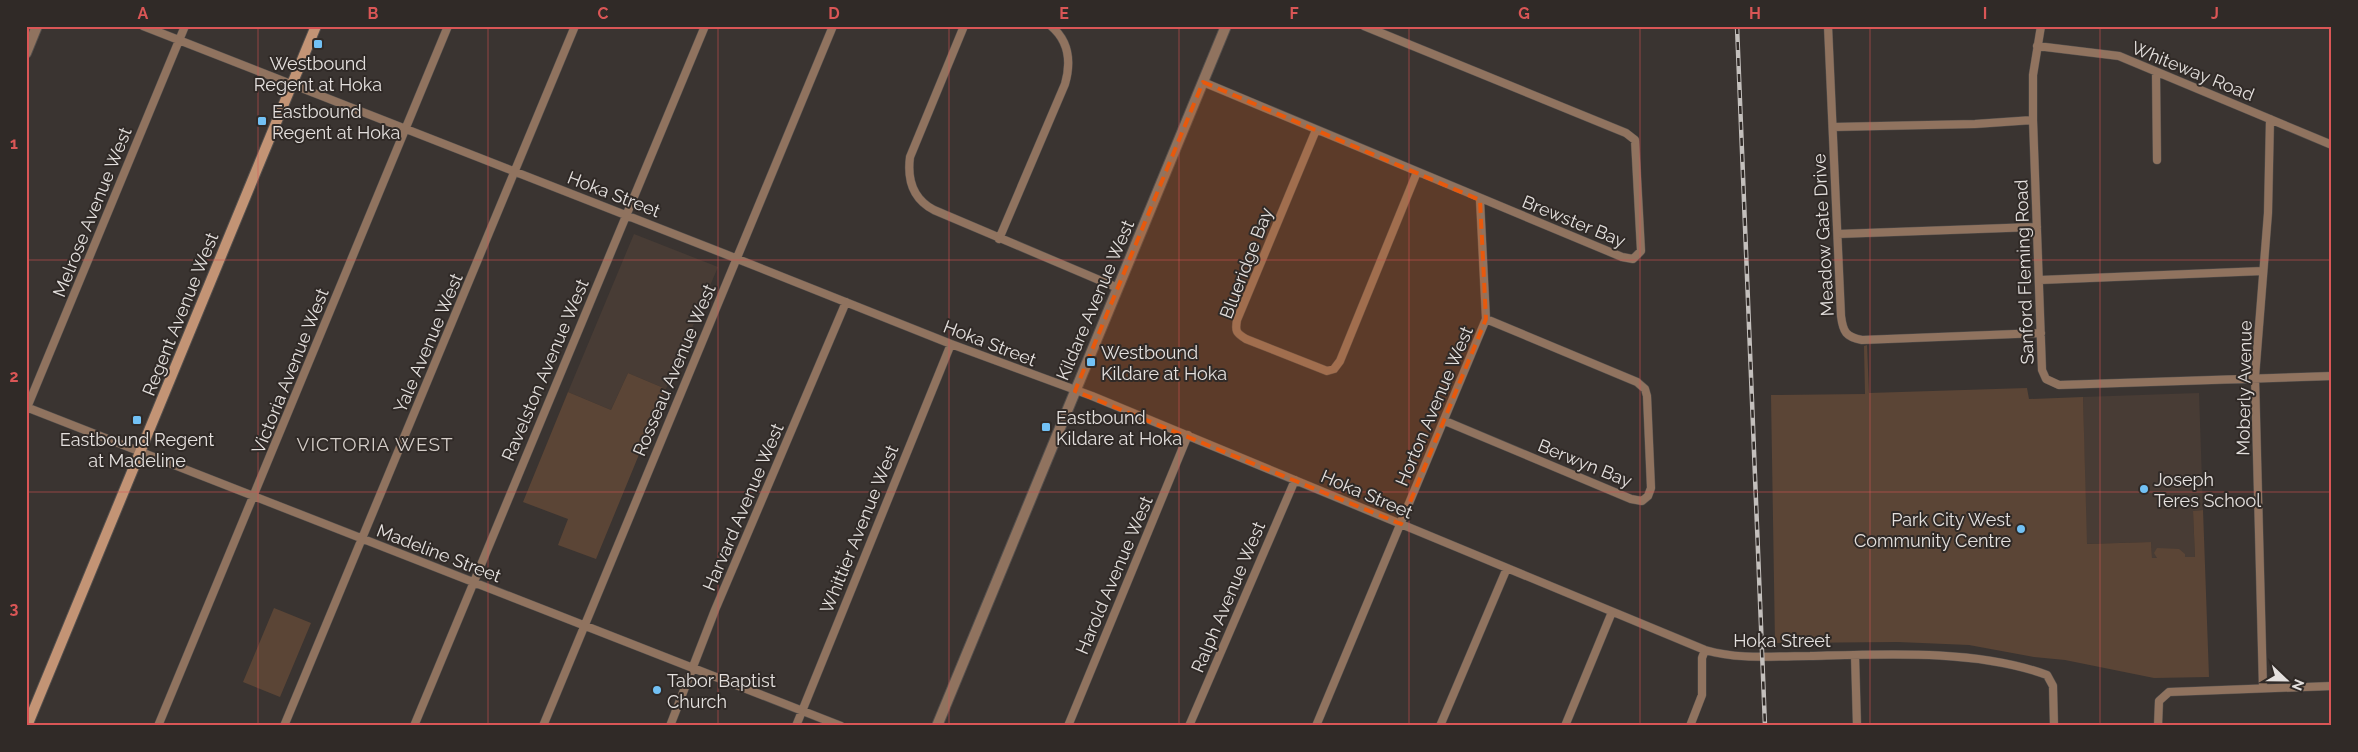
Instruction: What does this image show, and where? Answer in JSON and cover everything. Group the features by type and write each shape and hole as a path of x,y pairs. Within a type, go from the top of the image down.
{"main road":[{"name":"Regent Avenue West","path":"26,726 316,26"}],"street":[{"path":"26,53 37,26"},
{"name":"Hoka Street","path":"143,26 1188,436 1705,650 1731,656 1855,655 1964,657 2039,672 2047,675 2053,686 2054,726"},
{"name":"Melrose Avenue West","path":"27,408 185,26"},
{"name":"Victoria Avenue West","path":"158,726 448,26"},
{"name":"Yale Avenue West","path":"284,726 574,26"},
{"name":"Ravelston Avenue West","path":"414,726 705,26"},
{"name":"Rosseau Avenue West","path":"542,726 833,26"},
{"path":"964,26 913,146 909,167 910,179 918,198 924,205 999,239 1118,288"},
{"path":"999,239 1065,84 1069,69 1068,53 1062,38 1051,26"},
{"name":"Kildare Avenue West","path":"936,726 1226,26"},
{"name":"Brewster Bay","path":"1203,82 1480,200 1622,257 1634,259 1641,251 1635,140 1626,134 1364,26"},
{"name":"Meadow Gate Drive","path":"1828,26 1841,316 1844,333 1849,337 1862,340 2041,334"},
{"name":"Sanford Fleming Road","path":"2041,26 2033,75 2033,120 2042,370 2046,380 2056,385 2255,377 2332,376"},
{"name":"Whiteway Road","path":"2037,46 2119,56 2332,145"},
{"path":"2156,72 2157,160"},
{"name":"Moberly Avenue","path":"2263,688 2255,377 2268,213 2270,119"},
{"path":"1833,127 1975,124 2033,120"},
{"name":"Blueridge Bay","path":"1316,130 1237,320 1235,328 1237,333 1246,338 1327,371 1334,369 1340,361 1417,172"},
{"name":"Horton Avenue West","path":"1316,726 1486,320 1480,200"},
{"path":"1838,234 2037,227"},
{"path":"2040,280 2263,271"},
{"name":"Harvard Avenue West","path":"670,726 846,302"},
{"name":"Berwyn Bay","path":"1445,421 1632,499 1642,501 1648,496 1651,488 1648,403 1645,389 1637,382 1486,320"},
{"name":"Whittier Avenue West","path":"796,726 951,344"},
{"name":"Madeline Street","path":"27,408 841,726"},
{"name":"Harold Avenue West","path":"1068,726 1188,436"},
{"name":"Ralph Avenue West","path":"1189,726 1295,480"},
{"path":"1440,726 1507,568"},
{"path":"1565,726 1612,612"},
{"path":"1690,726 1702,696 1702,658 1705,650"},
{"path":"1855,655 1857,726"},
{"path":"2158,726 2159,701 2169,692 2332,686"}],"highlighted area":[{"path":"1203,82 1480,200 1486,319 1401,524 1075,391"}],"shaded area":[{"path":"634,234 718,267 666,389 628,373 611,410 568,392"},
{"path":"1867,345 1869,393 2027,388 2029,399 2083,397 2087,544 2151,542 2152,558 2157,558 2154,553 2157,548 2179,549 2185,554 2185,557 2195,557 2193,511 2203,510 2209,677 2154,678 2065,660 2034,657 1969,645 1898,642 1775,643 1771,395 1865,394 1864,346"},
{"path":"628,373 666,389 596,559 558,545 568,519 523,502 568,392 611,410"},
{"name":"Joseph Teres School","path":"2199,393 2203,510 2193,511 2195,557 2152,558 2151,542 2086,544 2083,397"},
{"path":"274,608 311,623 280,697 243,682"}],"railway":[{"path":"1737,26 1765,726"}],"place":[{"name":"Westbound Regent at Hoka","path":"318,44"},
{"name":"Eastbound Regent at Hoka","path":"262,121"},
{"name":"Westbound Kildare at Hoka","path":"1091,362"},
{"name":"Eastbound Regent at Madeline","path":"137,420"},
{"name":"Eastbound Kildare at Hoka","path":"1046,427"},
{"name":"Joseph Teres School","path":"2144,489"},
{"name":"Park City West Community Centre","path":"2021,529"},
{"name":"Tabor Baptist Church","path":"657,690"}],"district":[{"name":"VICTORIA WEST","path":"375,444"}]}
